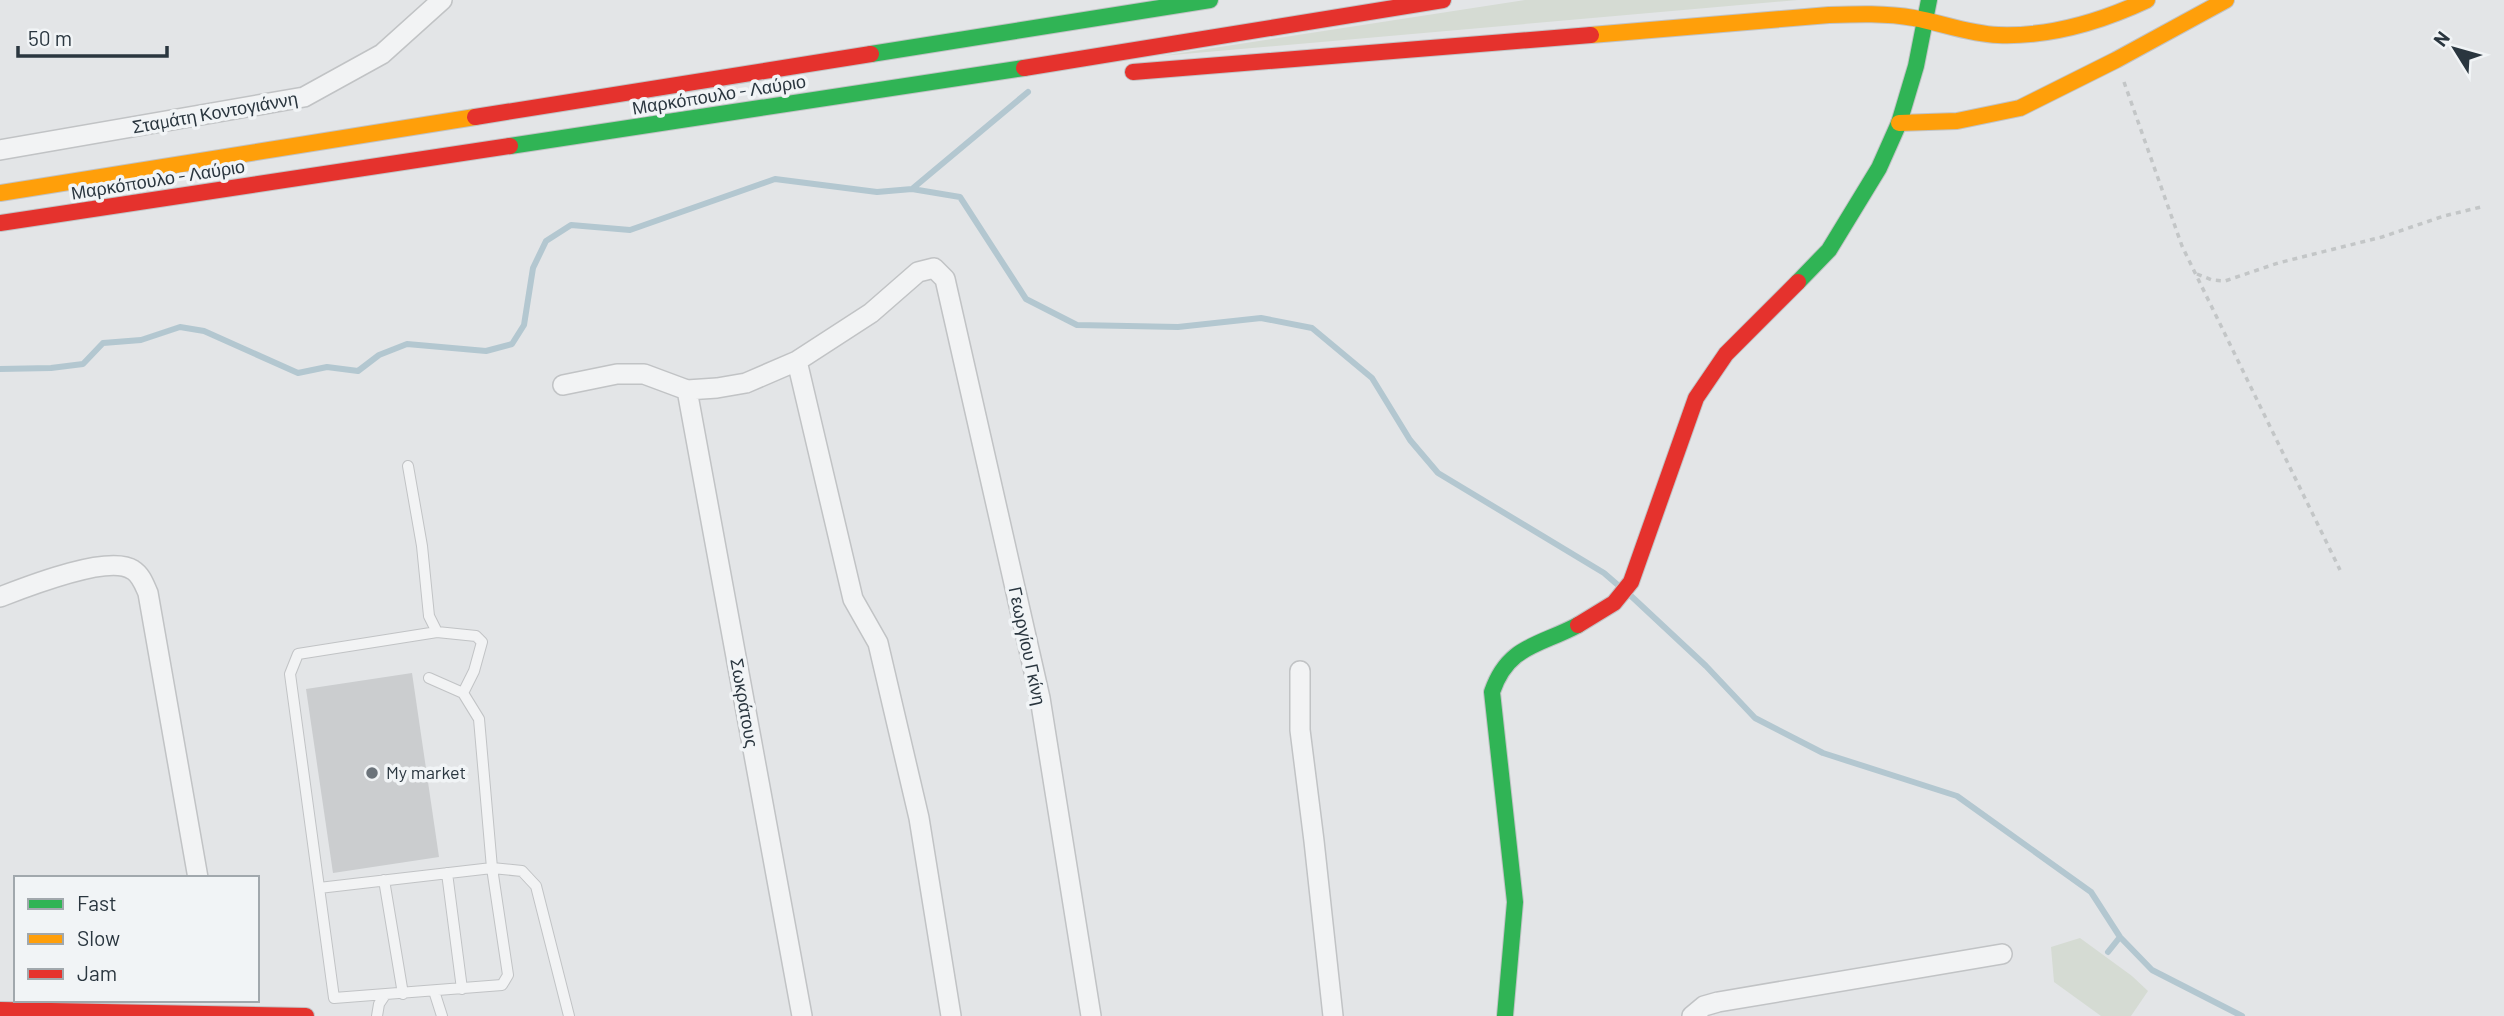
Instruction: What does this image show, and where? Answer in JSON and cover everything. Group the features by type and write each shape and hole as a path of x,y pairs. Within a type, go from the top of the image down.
{"main road":[{"name":"Μαρκόπουλο - Λαύριο","path":"0,193 1210,0"},
{"name":"Μαρκόπουλο - Λαύριο","path":"0,223 1041,65 1443,0"},
{"path":"1505,1016 1515,902 1492,692 1503,665 1514,655 1540,644 1615,602 1625,592 1634,575 1696,398 1726,355 1829,250 1879,168 1899,123 1916,66 1930,0"},
{"path":"1041,65 1147,71 1829,15 1884,13 1926,20 1967,32 1998,35 2038,34 2092,23 2147,0"},
{"path":"1899,123 1957,121 2020,107 2116,60 2226,0"},
{"path":"946,42 984,23 1059,8"},
{"path":"0,1010 220,1007 306,1016"}],"street":[{"name":"Σταμάτη Κοντογιάννη","path":"0,150 304,97 382,54 442,0"},
{"name":"Γεωργίου Γκίνη","path":"797,361 871,313 918,272 934,268 945,279 1040,698 1091,1016"},
{"path":"563,385 617,374 644,374 687,390 717,388 746,383 797,361 853,598 877,643 919,818 951,1016"},
{"name":"Σωκράτους","path":"687,390 802,1016"},
{"path":"0,597 44,580 118,564 132,569 142,579 148,593 198,876"},
{"path":"1300,671 1300,730 1333,1016"},
{"path":"1692,1016 1704,1006 1718,1002 2002,954"}],"lane":[{"path":"408,466 422,546 429,616 438,632"},
{"path":"429,678 463,693 479,719 492,868 508,975 502,985 334,998 290,674 298,654 438,632 476,636 482,642 474,671 463,693"},
{"path":"319,888 492,868 522,872 536,886 569,1016"},
{"path":"447,873 462,989"},
{"path":"384,880 403,994"},
{"path":"434,991 442,1016"},
{"path":"377,1016 379,1004 385,995"}],"path":[{"path":"2116,60 2182,246 2340,570"},
{"path":"2195,274 2225,281 2278,263 2382,237 2444,216 2486,206"}],"shaded area":[{"path":"1525,0 1798,0 1161,56"},
{"path":"2080,938 2148,991 2131,1016 2101,1016 2054,982 2051,947"}],"building":[{"name":"My market","path":"412,673 439,857 333,873 306,689"}],"waterway":[{"path":"0,369 83,364 103,343 141,340 180,327 204,331 298,373 327,367 358,371 379,355 407,344 486,351 512,344 524,325 533,268 546,241 571,225 630,230 775,179 877,192 912,189 1028,92"},
{"path":"912,189 960,197 1026,299 1077,325 1178,327 1261,318 1312,328 1372,378 1410,440 1438,473 1604,573 1619,586"},
{"path":"1630,595 1706,666 1755,718 1823,753 1957,796 2091,892 2120,937 2152,970 2242,1016"},
{"path":"2108,952 2120,937"}],"traffic: fast":[{"path":"871,54 1210,0"},
{"path":"1798,282 1829,250 1879,168 1899,123 1916,66 1929,0"},
{"path":"510,146 1024,68"},
{"path":"1505,1016 1515,902 1492,692 1499,676 1516,656 1578,625"}],"traffic: slow":[{"path":"1591,35 1861,14 1903,16 1977,33 2017,35 2056,31 2111,15 2147,0"},
{"path":"1899,123 1957,121 2020,108 2226,0"},
{"path":"0,193 475,117"}],"traffic: jam":[{"path":"1024,68 1443,0"},
{"path":"1133,72 1591,35"},
{"path":"475,117 871,54"},
{"path":"0,223 510,146"},
{"path":"1578,625 1614,603 1631,582 1696,398 1726,354 1798,282"},
{"path":"0,1010 306,1016"}],"place":[{"name":"My market","path":"372,773"}]}
